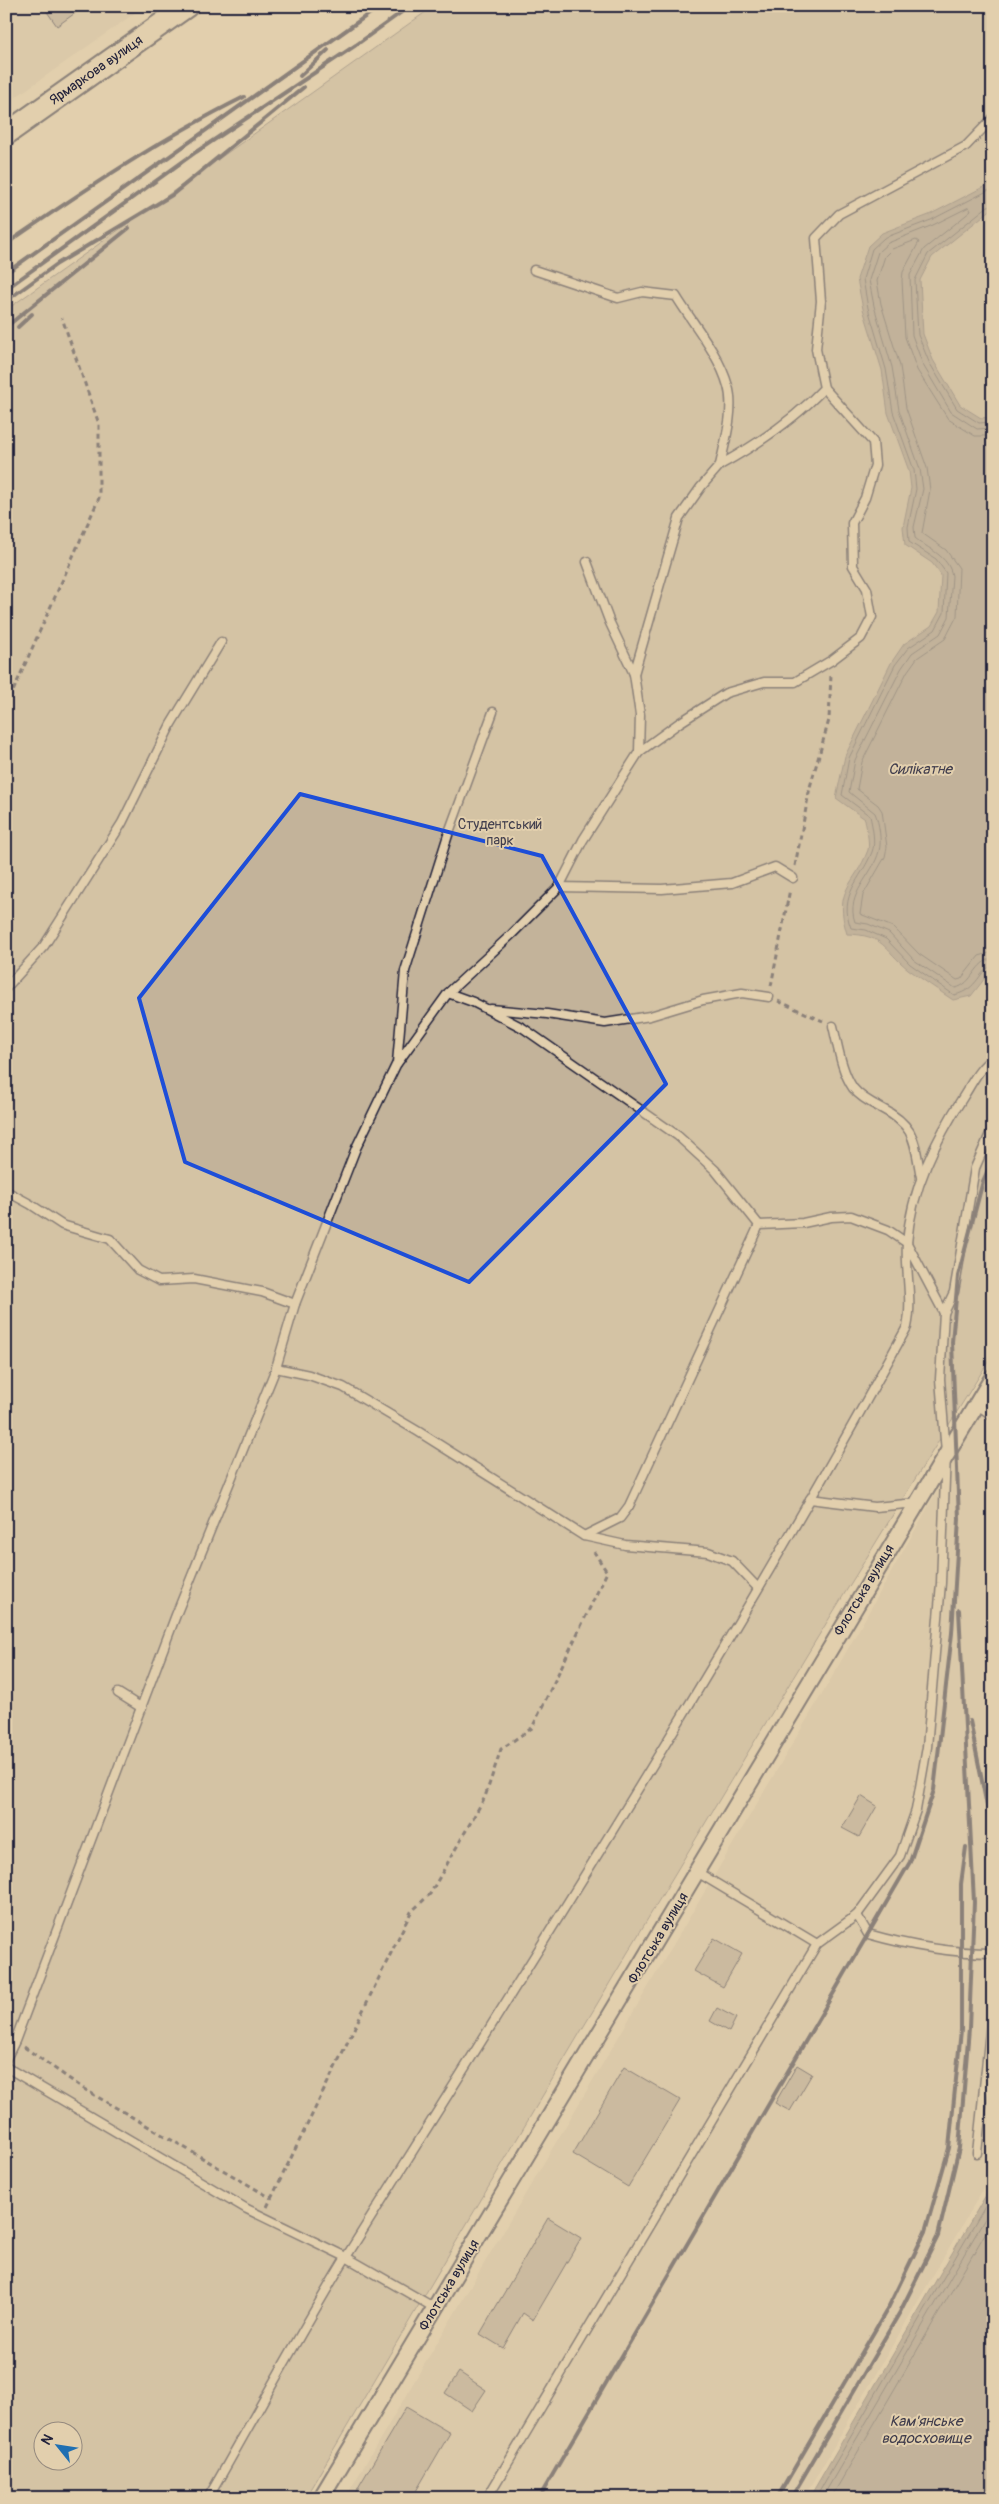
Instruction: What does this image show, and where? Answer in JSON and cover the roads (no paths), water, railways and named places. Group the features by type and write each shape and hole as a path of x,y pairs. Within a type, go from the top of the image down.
{"street":[{"name":"Ярмаркова вулиця","path":"6,134 186,6"},
{"name":"Флотська вулиця","path":"321,2498 697,1872 975,1404 993,1377"}],"lane":[{"path":"6,2059 15,2041 176,1615 276,1368 295,1304 356,1148 396,1065 448,992 512,934 559,887 583,840 639,752 678,723 726,692 764,682 796,682 832,660 861,638 872,617 867,590 853,566 852,523 865,498 875,465 873,442 824,388 816,349 821,301 816,238 838,214 966,146 993,118"},
{"path":"534,270 618,298 642,292 676,296 707,343 728,386 729,424 720,465"},
{"path":"634,674 679,518 700,487 720,465 751,448 803,411 824,388"},
{"path":"587,562 610,623 634,674 640,715 639,752"},
{"path":"6,988 44,946 122,823 171,724 220,642"},
{"path":"396,1065 405,971 448,835 493,712"},
{"path":"559,887 662,889 732,883 775,867 792,878"},
{"path":"448,992 487,1009 523,1028 678,1136 715,1170 759,1225"},
{"path":"487,1009 547,1014 605,1023 650,1016 703,1000 742,993 769,997"},
{"path":"832,1026 844,1073 854,1089 866,1100 906,1125 915,1144 922,1179"},
{"path":"208,2498 346,2258 500,2015 810,1499 907,1327 910,1313 907,1243 912,1206 928,1159 957,1106 984,1064 993,1058"},
{"path":"487,2498 817,1944 857,1915 900,1856 916,1810 927,1747 939,1602 946,1453 940,1379 944,1313 954,1292 975,1168 993,1127"},
{"path":"6,1191 30,1204 62,1226 110,1239 138,1270 159,1281 194,1279 262,1292 295,1304"},
{"path":"759,1225 802,1223 831,1217 851,1216 888,1230 907,1243 944,1313"},
{"path":"584,1536 620,1518 629,1506 759,1225"},
{"path":"276,1368 308,1375 343,1387 419,1432 584,1536 625,1545 708,1552 732,1562 757,1587"},
{"path":"975,1404 993,1416"},
{"path":"810,1499 876,1507 916,1503"},
{"path":"118,1693 142,1708"},
{"path":"697,1872 817,1944"},
{"path":"857,1915 868,1934 906,1945 951,1952 993,1953"},
{"path":"977,2153 993,2003"},
{"path":"6,2067 262,2216 346,2258 436,2308"}],"water":[{"name":"Силікатне","path":"993,182 993,208 932,257 920,280 923,334 933,360 960,405 981,418 993,417 993,968 971,996 953,1000 908,969 876,940 860,935 847,934 843,919 842,907 844,897 868,850 865,819 836,798 845,756 891,663 904,644 931,626 939,612 941,575 932,563 905,545 903,527 911,488 909,471 888,413 882,370 863,309 857,279 868,246 882,233 929,215"},
{"name":"Кам'янське водосховище","path":"993,2183 993,2498 809,2498"}],"railway":[{"path":"6,273 380,6"},
{"path":"6,289 196,152 356,45 410,6"},
{"path":"300,76 328,50"},
{"path":"6,301 57,264 172,195 304,87"},
{"path":"6,244 152,148 244,97"},
{"path":"6,327 129,228"},
{"path":"18,327 32,314"},
{"path":"539,2498 910,1862 934,1790 952,1633 959,1519 952,1342 958,1276 983,1181 993,1159"},
{"path":"791,2498 900,2312 938,2236 959,2148 969,2028 974,1902 959,1610"},
{"path":"970,1721 993,1836"},
{"path":"777,2498 888,2308 925,2232 949,2148 961,2030 961,1884 966,1847"}],"park label":[{"name":"Студентський парк","path":"500,832"}]}
